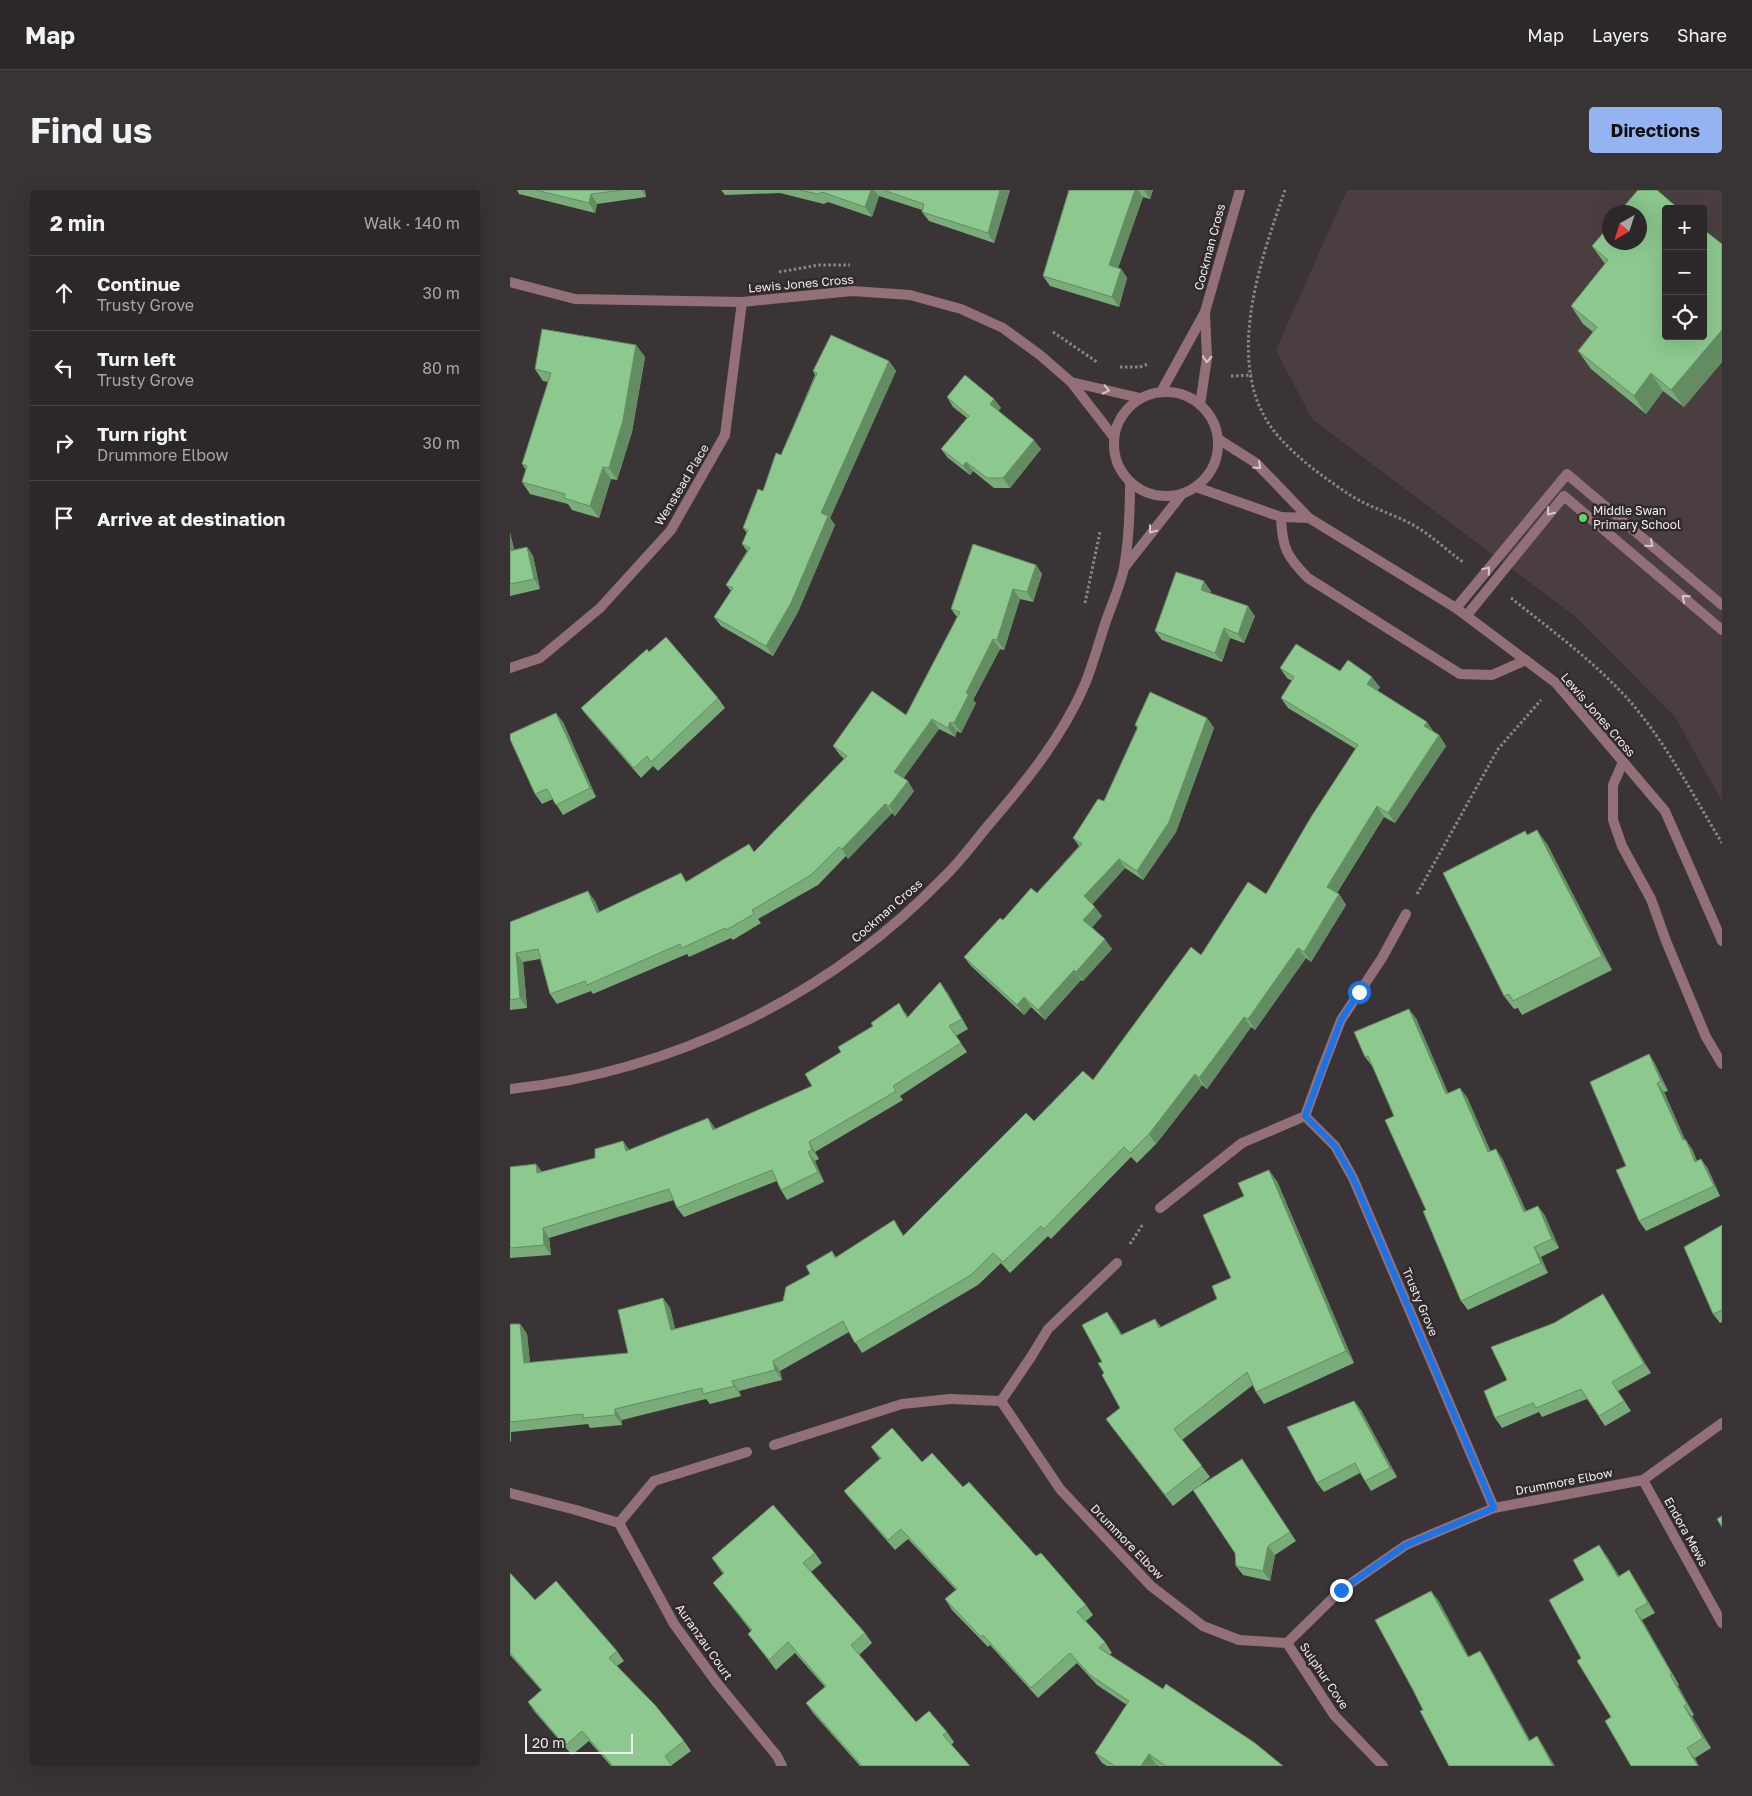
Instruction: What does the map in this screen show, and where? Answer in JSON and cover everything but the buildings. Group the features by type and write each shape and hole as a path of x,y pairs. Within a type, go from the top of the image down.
{"street":[{"name":"Cockman Cross","path":"1161,392 1205,312 1240,190"},
{"name":"Lewis Jones Cross","path":"510,282 575,299 742,302 852,291 910,295 961,309 1004,328 1040,355 1071,382 1113,436"},
{"name":"Wenstead Place","path":"510,668 540,658 600,608 671,530 725,436 742,302"},
{"name":"Cockman Cross","path":"1200,405 1207,358 1205,312"},
{"name":"Lewis Jones Cross","path":"1071,382 1140,398"},
{"path":"1161,392 1189,397 1209,415 1218,439 1218,452 1207,477 1196,487 1182,494 1168,497 1154,496 1141,491 1130,483 1120,469 1114,453 1113,436 1123,414 1140,398 1161,392"},
{"name":"Lewis Jones Cross","path":"1218,439 1256,463 1309,518 1467,615 1556,683 1665,812 1722,942"},
{"path":"1456,608 1567,474 1722,605"},
{"name":"Cockman Cross","path":"510,1089 542,1086 619,1069 694,1045 770,1009 823,978 893,926 944,878 1023,785 1057,736 1084,684 1124,568 1130,483"},
{"name":"Lewis Jones Cross","path":"1196,487 1281,517 1309,518"},
{"name":"Cockman Cross","path":"1124,568 1182,494"},
{"path":"1467,615 1564,496 1722,630"},
{"path":"1281,517 1281,533 1290,560 1308,578 1460,674 1492,676 1526,660"},
{"path":"1622,762 1613,785 1613,820 1622,846 1651,899 1666,941 1706,1037 1722,1064"},
{"path":"1160,1208 1242,1143 1305,1116 1341,1020 1382,958 1406,914"},
{"name":"Trusty Grove","path":"1305,1116 1335,1146 1353,1178 1494,1508"},
{"path":"774,1445 902,1404 950,1399 1001,1401 1048,1329 1117,1263"},
{"name":"Drummore Elbow","path":"1001,1401 1060,1489 1151,1586 1203,1626 1238,1640 1287,1643 1341,1590 1406,1545 1494,1508 1643,1480 1722,1423"},
{"path":"510,1494 576,1510 619,1523 654,1480 747,1452"},
{"name":"Endora Mews","path":"1643,1480 1722,1623"},
{"name":"Auranzau Court","path":"619,1523 674,1624 717,1683 777,1756 782,1766"},
{"name":"Sulphur Cove","path":"1287,1643 1334,1715 1383,1766"}],"path":[{"path":"1285,190 1267,243 1252,307 1248,336 1252,375 1256,394 1265,417 1278,437 1296,454 1351,495 1416,527 1482,576"},
{"path":"1231,376 1252,375"},
{"path":"1084,607 1100,532"},
{"path":"1492,584 1555,632 1626,697 1653,732 1722,843"},
{"path":"1406,914 1498,749 1556,683"},
{"path":"1117,1263 1146,1219 1160,1208"}],"shaded area":[{"name":"Middle Swan Primary School","path":"1347,190 1722,190 1722,801 1675,717 1576,617 1312,419 1276,350"}],"place":[{"name":"Middle Swan Primary School","path":"1583,518"}],"route":[{"path":"1341,1590 1406,1545 1494,1508 1353,1178 1335,1146 1305,1116 1341,1020 1359,992"}]}
